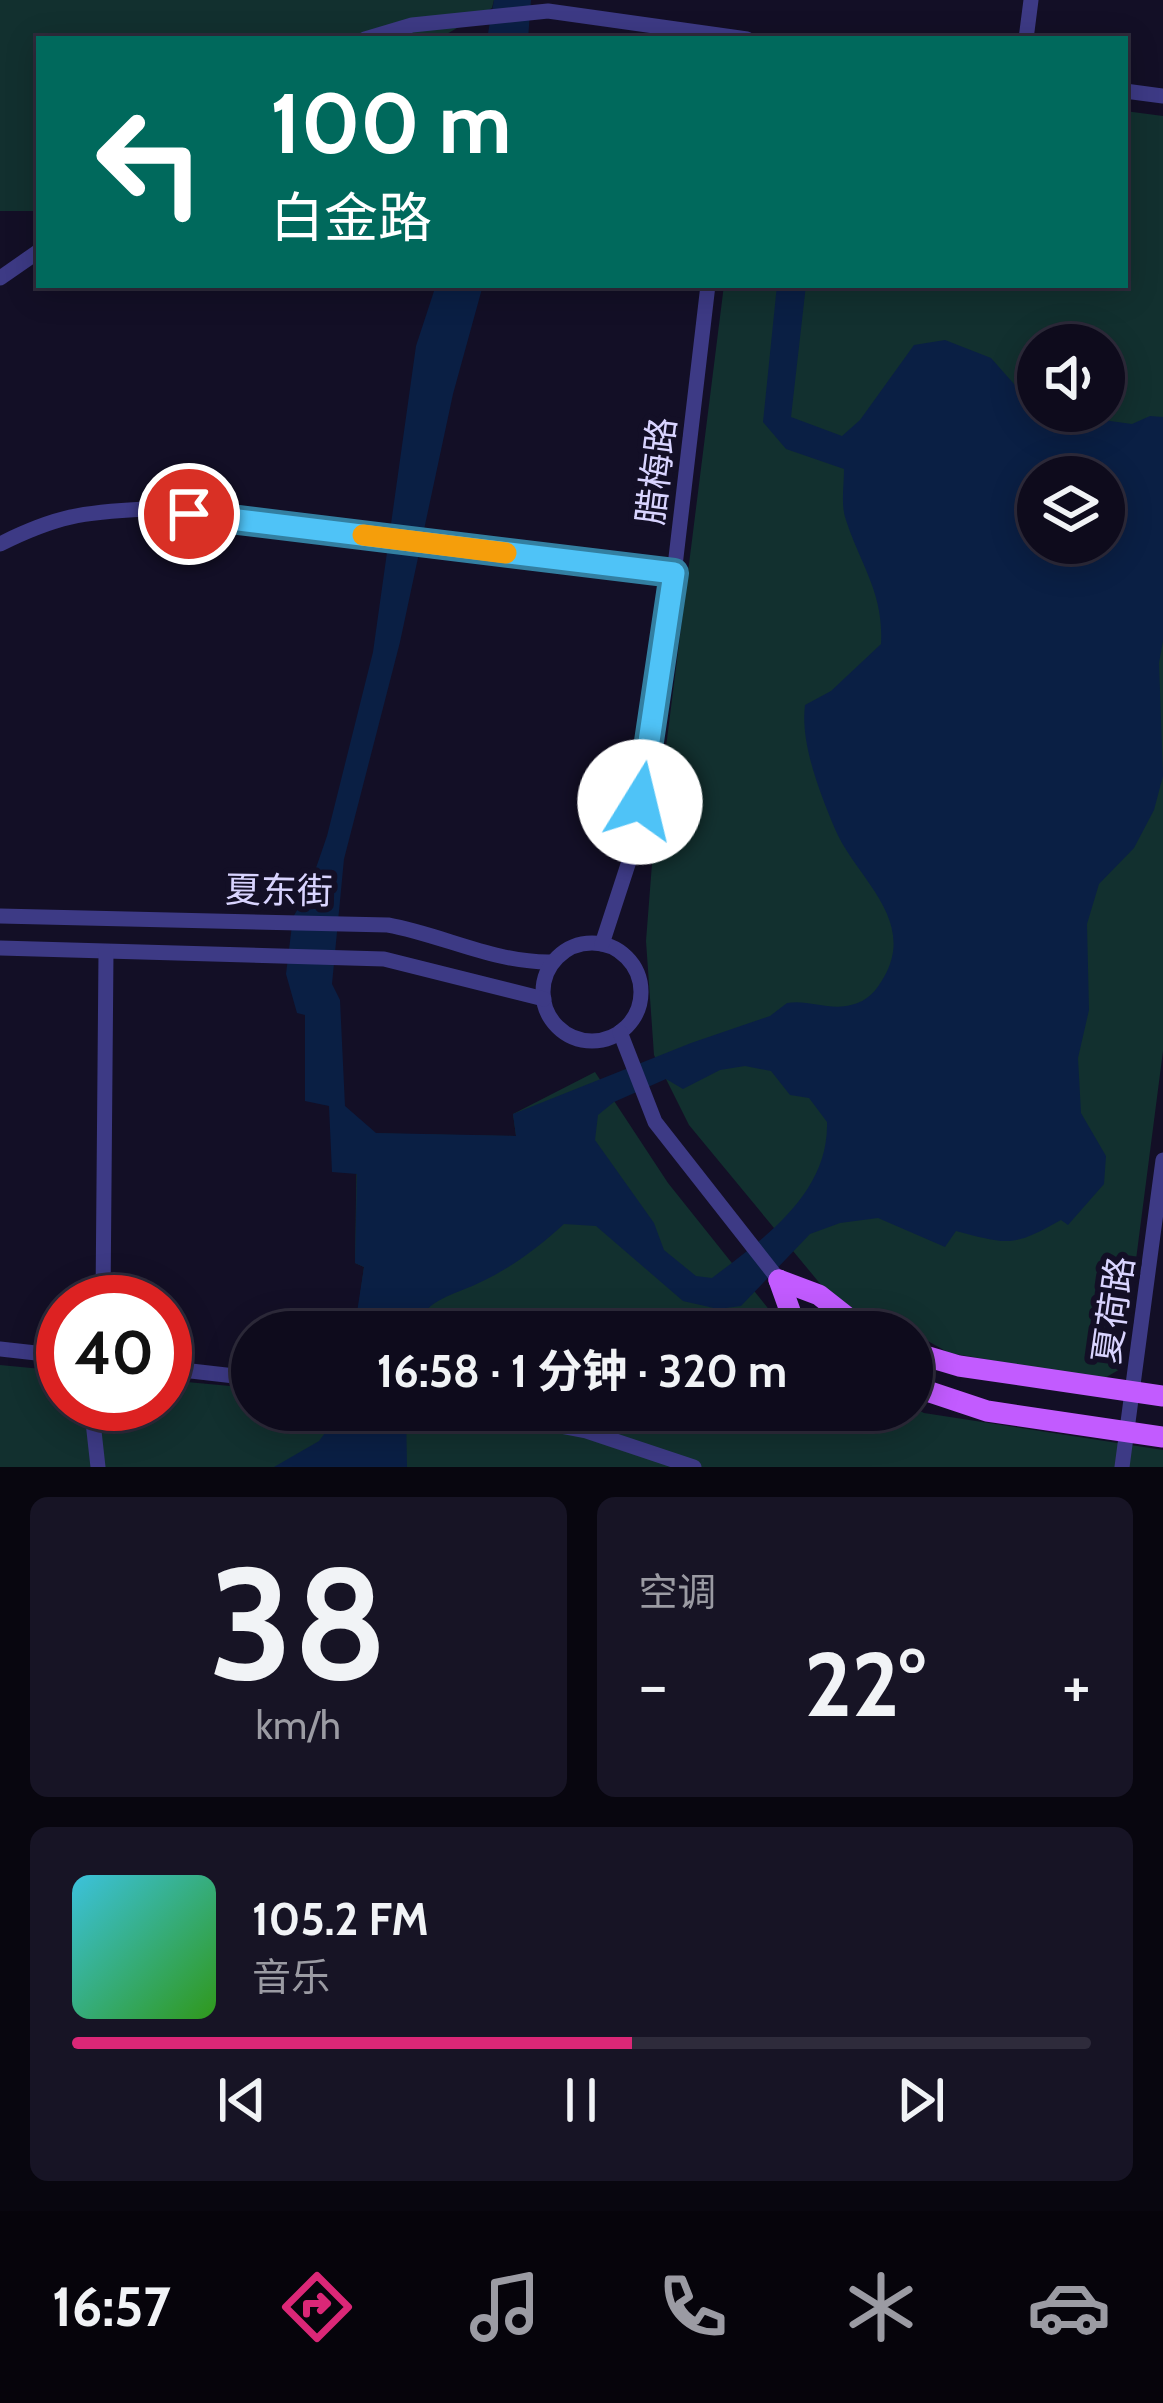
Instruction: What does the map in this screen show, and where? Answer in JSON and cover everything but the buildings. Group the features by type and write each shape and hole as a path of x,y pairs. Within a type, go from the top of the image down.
{"main road":[{"path":"779,1280 790,1311"},
{"path":"779,1280 819,1295 839,1311"},
{"path":"933,1358 1163,1396"},
{"path":"933,1393 987,1412 1163,1437"}],"street":[{"path":"1026,36 1031,0"},
{"path":"375,36 412,25 548,11 726,36"},
{"path":"1128,91 1163,96"},
{"path":"0,278 36,253"},
{"name":"腊梅路","path":"602,944 634,846 674,573 708,288"},
{"path":"0,544 80,512 145,509 674,573"},
{"name":"夏东街","path":"0,916 345,924 419,931 501,958 551,962"},
{"path":"584,944 602,944 620,951 633,964 640,1001 634,1019 620,1032 602,1040 582,1040 564,1033 550,1018 544,980 551,962 584,944"},
{"name":"夏东街","path":"0,948 414,964 544,999"},
{"path":"103,1275 106,952"},
{"path":"620,1032 656,1122 779,1280"},
{"name":"夏荷路","path":"1122,1467 1163,1160"},
{"path":"0,1349 36,1353"},
{"path":"192,1371 231,1376"},
{"path":"95,1431 98,1467"},
{"path":"586,1431 694,1467"}],"green space":[{"path":"0,0 494,0 492,8 443,36 36,36 36,211 0,211"},
{"path":"1128,111 1163,116 1163,1051 1122,1368 1103,1379 949,1353 933,1344 933,1311 857,1311 836,1303 689,1125 654,1055 646,941 653,851 724,288 1128,288"},
{"path":"595,1072 668,1183 770,1311 358,1311 364,1267 355,1263 357,1133 516,1136 513,1114"},
{"path":"0,1365 36,1368 36,1431 192,1431 192,1382 231,1386 231,1431 933,1431 933,1414 1163,1450 1163,1467 0,1467"}],"water":[{"path":"494,0 531,0 528,36 488,36"},
{"path":"435,288 482,288 344,859 332,984 340,1000 345,1106 376,1133 516,1136 513,1114 770,1016 787,1003 835,1007 857,1003 871,995 884,977 892,956 889,918 835,829 812,768 804,720 805,705 831,691 881,644 879,609 845,517 844,469 786,449 763,422 777,288 806,288 791,417 842,436 860,420 914,345 945,340 991,358 1017,387 1017,432 1125,432 1125,423 1163,417 1163,641 1159,663 1163,776 1154,810 1134,848 1099,884 1087,924 1089,1010 1078,1058 1081,1113 1106,1156 1104,1184 1068,1225 1061,1220 1010,1241 956,1231 945,1247 878,1218 840,1223 810,1234 741,1306 718,1309 683,1301 596,1226 564,1224 507,1268 427,1311 357,1311 364,1267 355,1263 357,1174 332,1172 329,1106 305,1101 305,1015 297,1013 286,974 293,917 307,894 327,836 373,652 416,346","holes":["745,1066 771,1071 790,1095 809,1098 827,1122 817,1171 805,1193 771,1230 712,1278 696,1276 664,1250 654,1223 595,1140 598,1115 614,1102 666,1079 683,1089 720,1070"]},
{"path":"326,1431 406,1431 407,1467 274,1467 319,1441"}],"slow traffic":[{"path":"363,535 506,553"}],"route":[{"path":"189,514 674,573 640,802"}]}
